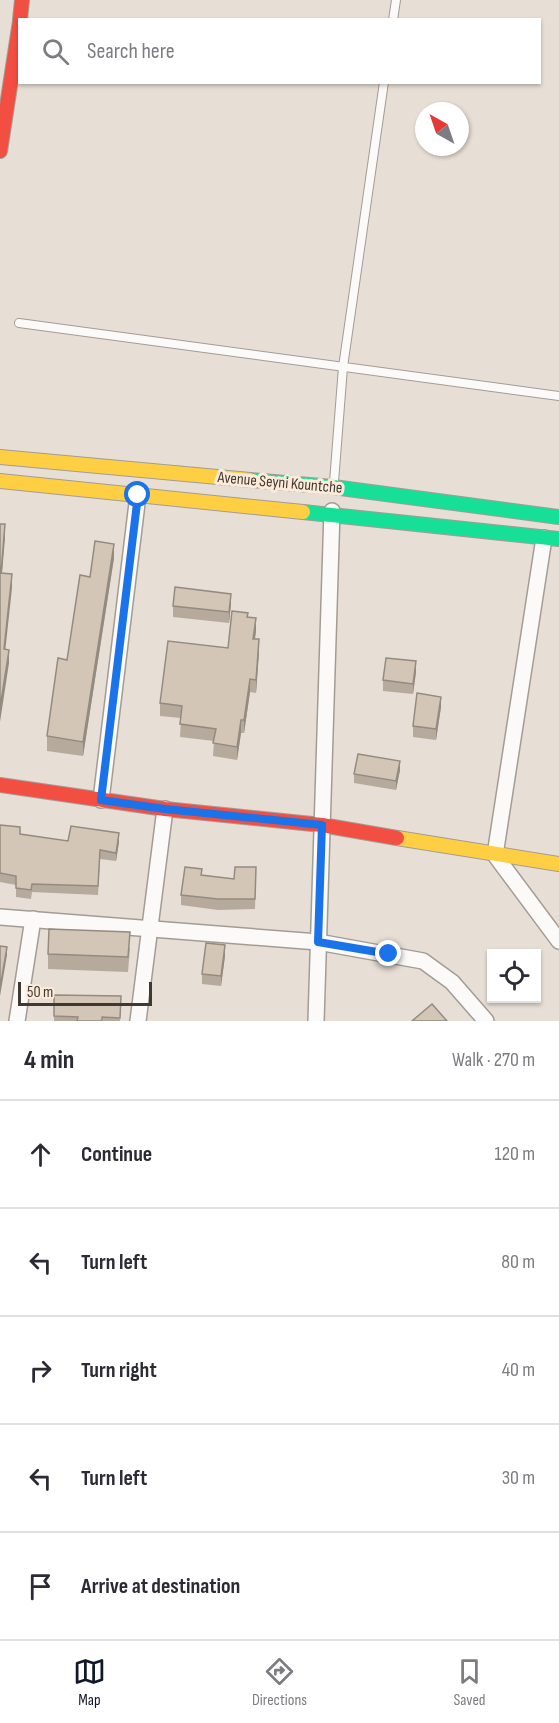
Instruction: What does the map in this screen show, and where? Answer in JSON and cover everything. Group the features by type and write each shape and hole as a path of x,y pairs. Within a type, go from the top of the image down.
{"main road":[{"path":"20,18 22,0"},
{"path":"0,151 3,110 18,31"},
{"name":"Avenue Seyni Kountche","path":"0,457 333,487 559,518"},
{"name":"Avenue Seyni Kountche","path":"0,481 551,539"},
{"path":"0,785 165,809 322,825 559,864"}],"street":[{"path":"316,1021 333,487"},
{"path":"101,800 138,495"},
{"path":"551,539 495,855 559,941"},
{"path":"138,1021 165,809"},
{"path":"0,917 318,942 423,961 452,982 486,1021"},
{"path":"17,1021 33,919"}],"lane":[{"path":"393,18 396,0"},
{"path":"333,487 343,367 384,84"},
{"path":"20,323 559,396"}],"building":[{"path":"0,524 5,524 1,573 12,574 4,649 9,650 0,708"},
{"path":"95,541 114,544 83,742 47,736 58,658 67,660 80,575 90,577"},
{"path":"175,587 231,594 229,612 173,606"},
{"path":"232,611 248,613 247,617 256,618 253,639 259,639 256,680 250,679 244,720 241,720 237,747 213,743 216,729 180,724 182,706 160,703 168,641 228,648"},
{"path":"386,658 416,661 413,684 383,680"},
{"path":"417,693 441,697 436,729 413,726"},
{"path":"358,754 400,761 396,781 354,774"},
{"path":"0,825 20,827 20,834 68,841 71,826 119,833 116,853 100,850 98,886 32,884 31,890 16,888 16,876 0,873"},
{"path":"185,867 202,869 201,875 234,879 235,867 256,867 255,899 218,899 181,895"},
{"path":"49,929 130,932 128,957 48,954"},
{"path":"206,943 225,945 221,976 202,974"},
{"path":"0,946 7,947 0,988"},
{"path":"54,995 121,996 120,1018 102,1017 102,1021 77,1021 78,1017 54,1016"},
{"path":"432,1004 447,1021 412,1021"}],"traffic: fast":[{"path":"250,480 333,487 559,517"},
{"path":"303,512 559,539"}],"traffic: slow":[{"path":"0,457 250,480"},
{"path":"0,481 303,512"},
{"path":"397,838 559,864"}],"traffic: jam":[{"path":"20,18 22,0"},
{"path":"0,151 18,34"},
{"path":"0,785 165,809 322,825 397,838"}],"route":[{"path":"138,495 101,800 322,825 318,942 389,954"}]}
